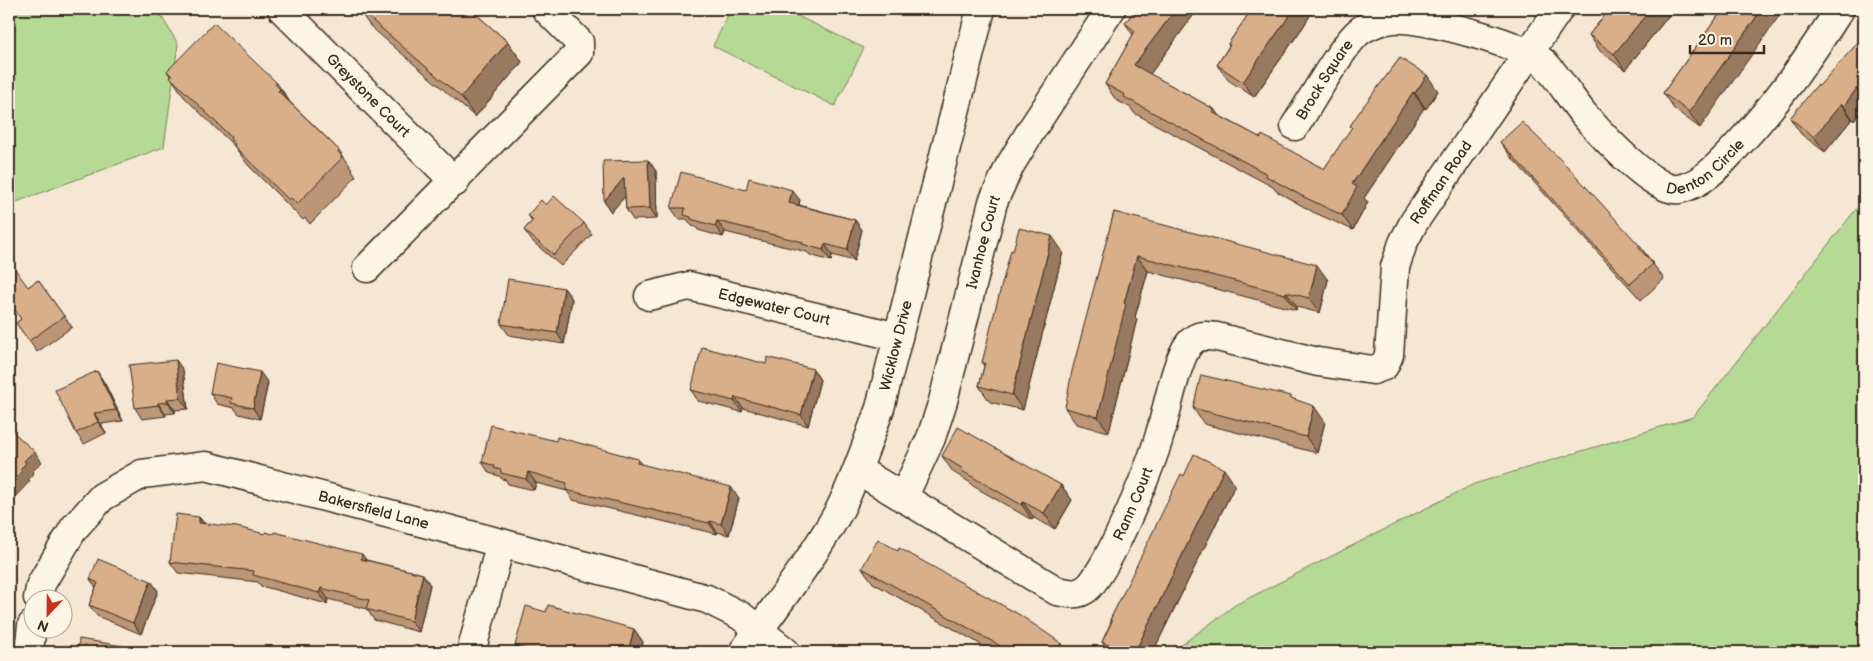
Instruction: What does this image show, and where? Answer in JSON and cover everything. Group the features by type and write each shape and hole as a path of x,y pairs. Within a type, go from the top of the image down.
{"street":[{"name":"Greystone Court","path":"282,9 455,182"},
{"path":"367,268 455,182 579,53 580,42 546,9"},
{"name":"Wicklow Drive","path":"742,652 794,582 839,510 858,470 880,408 981,9"},
{"name":"Ivanhoe Court","path":"903,498 931,438 943,401 993,202 1009,167 1032,128 1111,9"},
{"name":"Roffman Road","path":"1374,370 1384,366 1389,356 1395,267 1403,243 1414,222 1558,9"},
{"name":"Denton Circle","path":"1529,54 1543,62 1586,116 1630,161 1657,183 1678,190 1697,183 1714,170 1771,110 1804,66 1840,9"},
{"name":"Brock Square","path":"1295,126 1348,44 1360,31 1376,22 1394,19 1424,22 1477,35 1529,54"},
{"name":"Edgewater Court","path":"650,296 689,286 898,337"},
{"name":"Rann Court","path":"858,470 1057,591 1077,594 1087,589 1099,574 1144,479 1160,436 1181,358 1192,340 1203,336 1217,336 1318,362 1374,370"},
{"name":"Bakersfield Lane","path":"40,588 74,528 102,497 142,474 206,466 501,542 707,599 734,612 786,652"},
{"path":"470,652 501,542"},
{"path":"29,652 31,638"}],"green space":[{"path":"9,9 157,9 178,44 164,147 19,201 9,208"},
{"path":"731,9 783,9 864,48 835,106 713,46"},
{"path":"1864,199 1864,652 1172,652 1235,605 1474,484 1693,417"}],"building":[{"path":"359,9 470,9 508,42 461,97"},
{"path":"1136,9 1176,9 1134,65 1214,109 1212,112 1261,138 1262,135 1324,169 1352,127 1350,126 1362,108 1400,58 1427,75 1415,93 1413,92 1352,184 1357,187 1342,215 1302,196 1266,176 1267,174 1124,97 1125,95 1105,84 1135,31 1125,23"},
{"path":"1252,9 1294,9 1243,82 1217,65 1230,45 1228,44"},
{"path":"1609,9 1651,9 1614,54 1589,35"},
{"path":"1723,9 1762,9 1689,112 1663,93"},
{"path":"214,23 277,83 275,84 280,89 278,91 339,150 338,152 343,157 297,204 291,198 289,200 234,146 235,144 230,139 231,137 170,77 172,76 167,71"},
{"path":"1862,38 1864,39 1864,83 1859,90 1857,88 1844,106 1841,104 1814,137 1790,118 1817,85 1819,86"},
{"path":"1522,122 1568,167 1640,246 1638,247 1653,264 1630,284 1500,142"},
{"path":"648,160 650,208 626,209 624,178 604,201 603,161"},
{"path":"681,172 746,190 749,178 792,190 789,203 855,220 847,250 825,244 823,250 802,244 803,242 717,221 715,226 691,219 691,217 684,215 685,208 671,208"},
{"path":"554,196 584,223 554,255 524,230 533,220 528,215 541,200 546,205"},
{"path":"1114,212 1317,265 1309,298 1286,292 1285,294 1137,256 1124,303 1126,304 1098,417 1065,408 1072,371"},
{"path":"1019,228 1052,236 1012,395 979,386 985,363 982,363 993,318 1011,250 1013,251"},
{"path":"9,261 28,287 38,280 64,316 29,341 16,323 21,319 9,301"},
{"path":"508,279 564,288 557,333 501,324"},
{"path":"702,347 766,364 767,357 813,369 801,415 735,397 734,401 691,390"},
{"path":"176,360 180,398 167,399 168,402 158,403 158,405 135,408 129,365"},
{"path":"216,363 260,372 253,408 231,403 232,398 210,393"},
{"path":"97,371 116,410 94,413 98,422 76,433 55,390"},
{"path":"1201,375 1291,396 1291,398 1314,406 1306,437 1193,408"},
{"path":"491,425 556,441 557,437 638,459 637,463 731,487 721,524 710,521 709,523 566,490 567,483 528,472 526,479 501,473 501,470 494,468 495,466 482,462"},
{"path":"958,427 1061,485 1044,513 1023,502 1022,505 962,471 963,469 942,456"},
{"path":"9,428 34,451 24,461 26,463 20,469 22,471 9,485"},
{"path":"1194,454 1224,469 1135,652 1122,652 1102,642 1112,621 1110,620 1181,474 1184,476"},
{"path":"176,514 199,517 199,523 237,527 265,534 265,532 273,534 274,532 362,554 361,559 423,574 411,621 366,609 369,600 321,588 319,593 253,575 254,571 170,562"},
{"path":"878,539 898,551 899,548 1020,615 1061,643 1056,652 1011,652 862,568"},
{"path":"98,559 151,581 133,623 89,605 98,583 90,579"},
{"path":"548,605 634,629 628,652 538,652 515,646 526,606 546,612"},
{"path":"79,639 123,646 121,652 78,652"}]}
